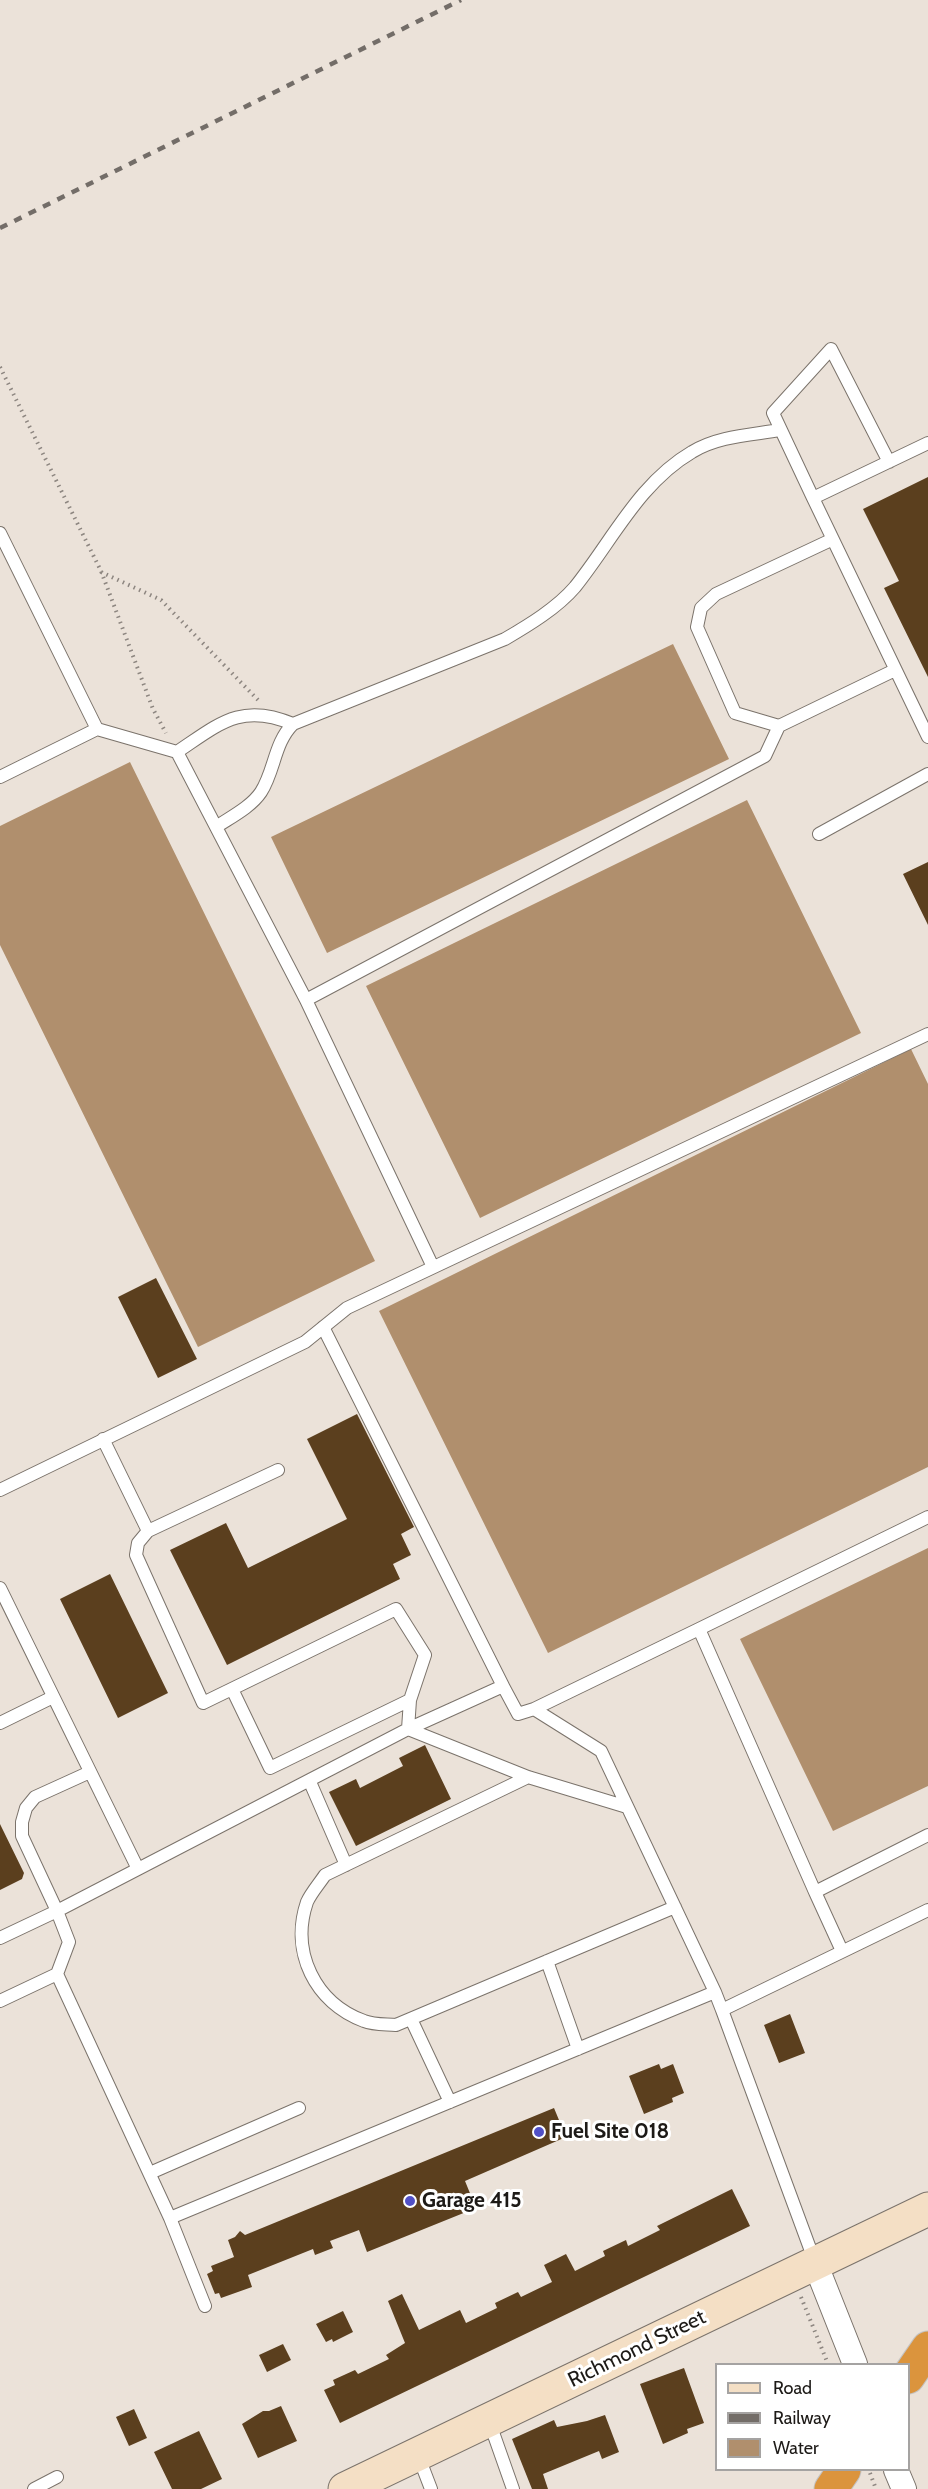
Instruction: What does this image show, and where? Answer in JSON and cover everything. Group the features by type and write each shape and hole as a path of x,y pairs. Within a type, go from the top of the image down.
{"highway":[{"path":"910,2375 928,2348"},
{"path":"831,2489 843,2471"}],"main road":[{"name":"Richmond Street","path":"345,2489 928,2209"}],"street":[{"path":"815,2263 855,2363"},
{"path":"897,2471 904,2489"}],"lane":[{"path":"889,462 831,349 772,413 831,540 928,737"},
{"path":"216,827 249,805 260,794 286,731 293,724 505,639 534,622 573,588 638,500 671,467 691,452 714,441 780,430"},
{"path":"813,498 928,443"},
{"path":"0,533 97,729"},
{"path":"779,726 735,713 697,627 698,617 707,600 716,594 831,540"},
{"path":"306,1000 765,756 779,726 895,670"},
{"path":"177,752 237,716 278,717 293,724"},
{"path":"0,777 97,729 177,752 306,1000 433,1267"},
{"path":"819,834 928,774"},
{"path":"0,1490 305,1342 347,1308 928,1034"},
{"path":"323,1327 518,1714 534,1709 928,1517"},
{"path":"103,1439 148,1531"},
{"path":"278,1470 148,1531 138,1543 136,1555 204,1703 396,1609 425,1655 410,1700 408,1729"},
{"path":"0,1588 138,1869"},
{"path":"699,1629 842,1952"},
{"path":"0,1938 310,1782 408,1729 503,1686"},
{"path":"232,1689 270,1768 410,1700"},
{"path":"0,1723 53,1697"},
{"path":"534,1709 601,1751 715,1992 815,2263"},
{"path":"408,1729 528,1777 627,1807"},
{"path":"0,2001 57,1974 69,1942 22,1836 22,1822 26,1808 35,1797 90,1772"},
{"path":"528,1777 325,1875 308,1900 300,1930 303,1960 317,1988 339,2009 366,2022 396,2025 675,1907"},
{"path":"310,1782 346,1865"},
{"path":"815,1892 928,1835"},
{"path":"722,2010 928,1910"},
{"path":"547,1961 578,2049"},
{"path":"57,1974 150,2173 205,2306"},
{"path":"170,2218 715,1992"},
{"path":"411,2019 450,2102"},
{"path":"150,2173 299,2108"},
{"path":"488,2420 513,2489"},
{"path":"418,2454 430,2489"},
{"path":"34,2489 57,2477"}],"path":[{"path":"0,367 100,571 153,709 177,752"},
{"path":"100,571 161,600 246,689 278,717"},
{"path":"798,2291 828,2363"},
{"path":"870,2471 876,2489"}],"water":[{"path":"673,644 729,759 327,953 271,837"},
{"path":"130,762 375,1261 198,1347 0,945 0,826"},
{"path":"747,800 861,1033 480,1218 366,986"},
{"path":"911,1049 928,1084 928,1467 548,1653 379,1311"},
{"path":"928,1548 928,1786 833,1831 740,1639"}],"building":[{"path":"928,477 928,677 884,588 899,581 863,509"},
{"path":"928,862 928,925 903,874"},
{"path":"156,1278 197,1359 158,1378 118,1297"},
{"path":"357,1414 414,1527 401,1534 411,1555 393,1564 400,1579 227,1665 170,1550 226,1523 248,1568 347,1519 307,1439"},
{"path":"110,1574 168,1693 118,1718 60,1599"},
{"path":"425,1745 451,1799 356,1846 329,1792 356,1779 360,1788 403,1766 399,1758"},
{"path":"0,1824 24,1873 22,1879 0,1890"},
{"path":"790,2014 805,2053 779,2063 764,2025"},
{"path":"659,2064 661,2069 673,2064 684,2093 672,2098 673,2102 644,2114 629,2076"},
{"path":"554,2108 566,2137 465,2181 476,2208 367,2252 359,2230 330,2241 333,2248 315,2255 313,2249 248,2275 252,2287 221,2298 219,2293 215,2294 207,2274 213,2271 211,2266 234,2257 228,2240 240,2231 245,2235"},
{"path":"732,2189 750,2226 340,2423 324,2390 335,2385 333,2380 355,2370 358,2374 389,2359 386,2355 405,2343 388,2301 402,2294 419,2330 460,2310 466,2323 497,2308 495,2303 518,2292 521,2297 552,2282 544,2265 566,2254 575,2271 605,2256 603,2251 626,2240 628,2246 660,2230 657,2226"},
{"path":"343,2311 353,2332 333,2342 332,2339 326,2342 316,2324"},
{"path":"283,2344 291,2360 267,2372 259,2355"},
{"path":"684,2368 704,2423 687,2429 688,2433 663,2444 640,2384"},
{"path":"281,2406 297,2441 258,2458 242,2424 263,2411"},
{"path":"134,2409 147,2438 129,2446 116,2417"},
{"path":"605,2415 619,2452 602,2459 599,2451 543,2474 548,2489 532,2489 512,2439 554,2420 557,2427"},
{"path":"199,2431 222,2479 201,2489 172,2489 154,2452"}],"railway":[{"path":"0,228 461,0"}],"place":[{"name":"Fuel Site 018","path":"539,2132"},
{"name":"Garage 415","path":"410,2201"}]}
